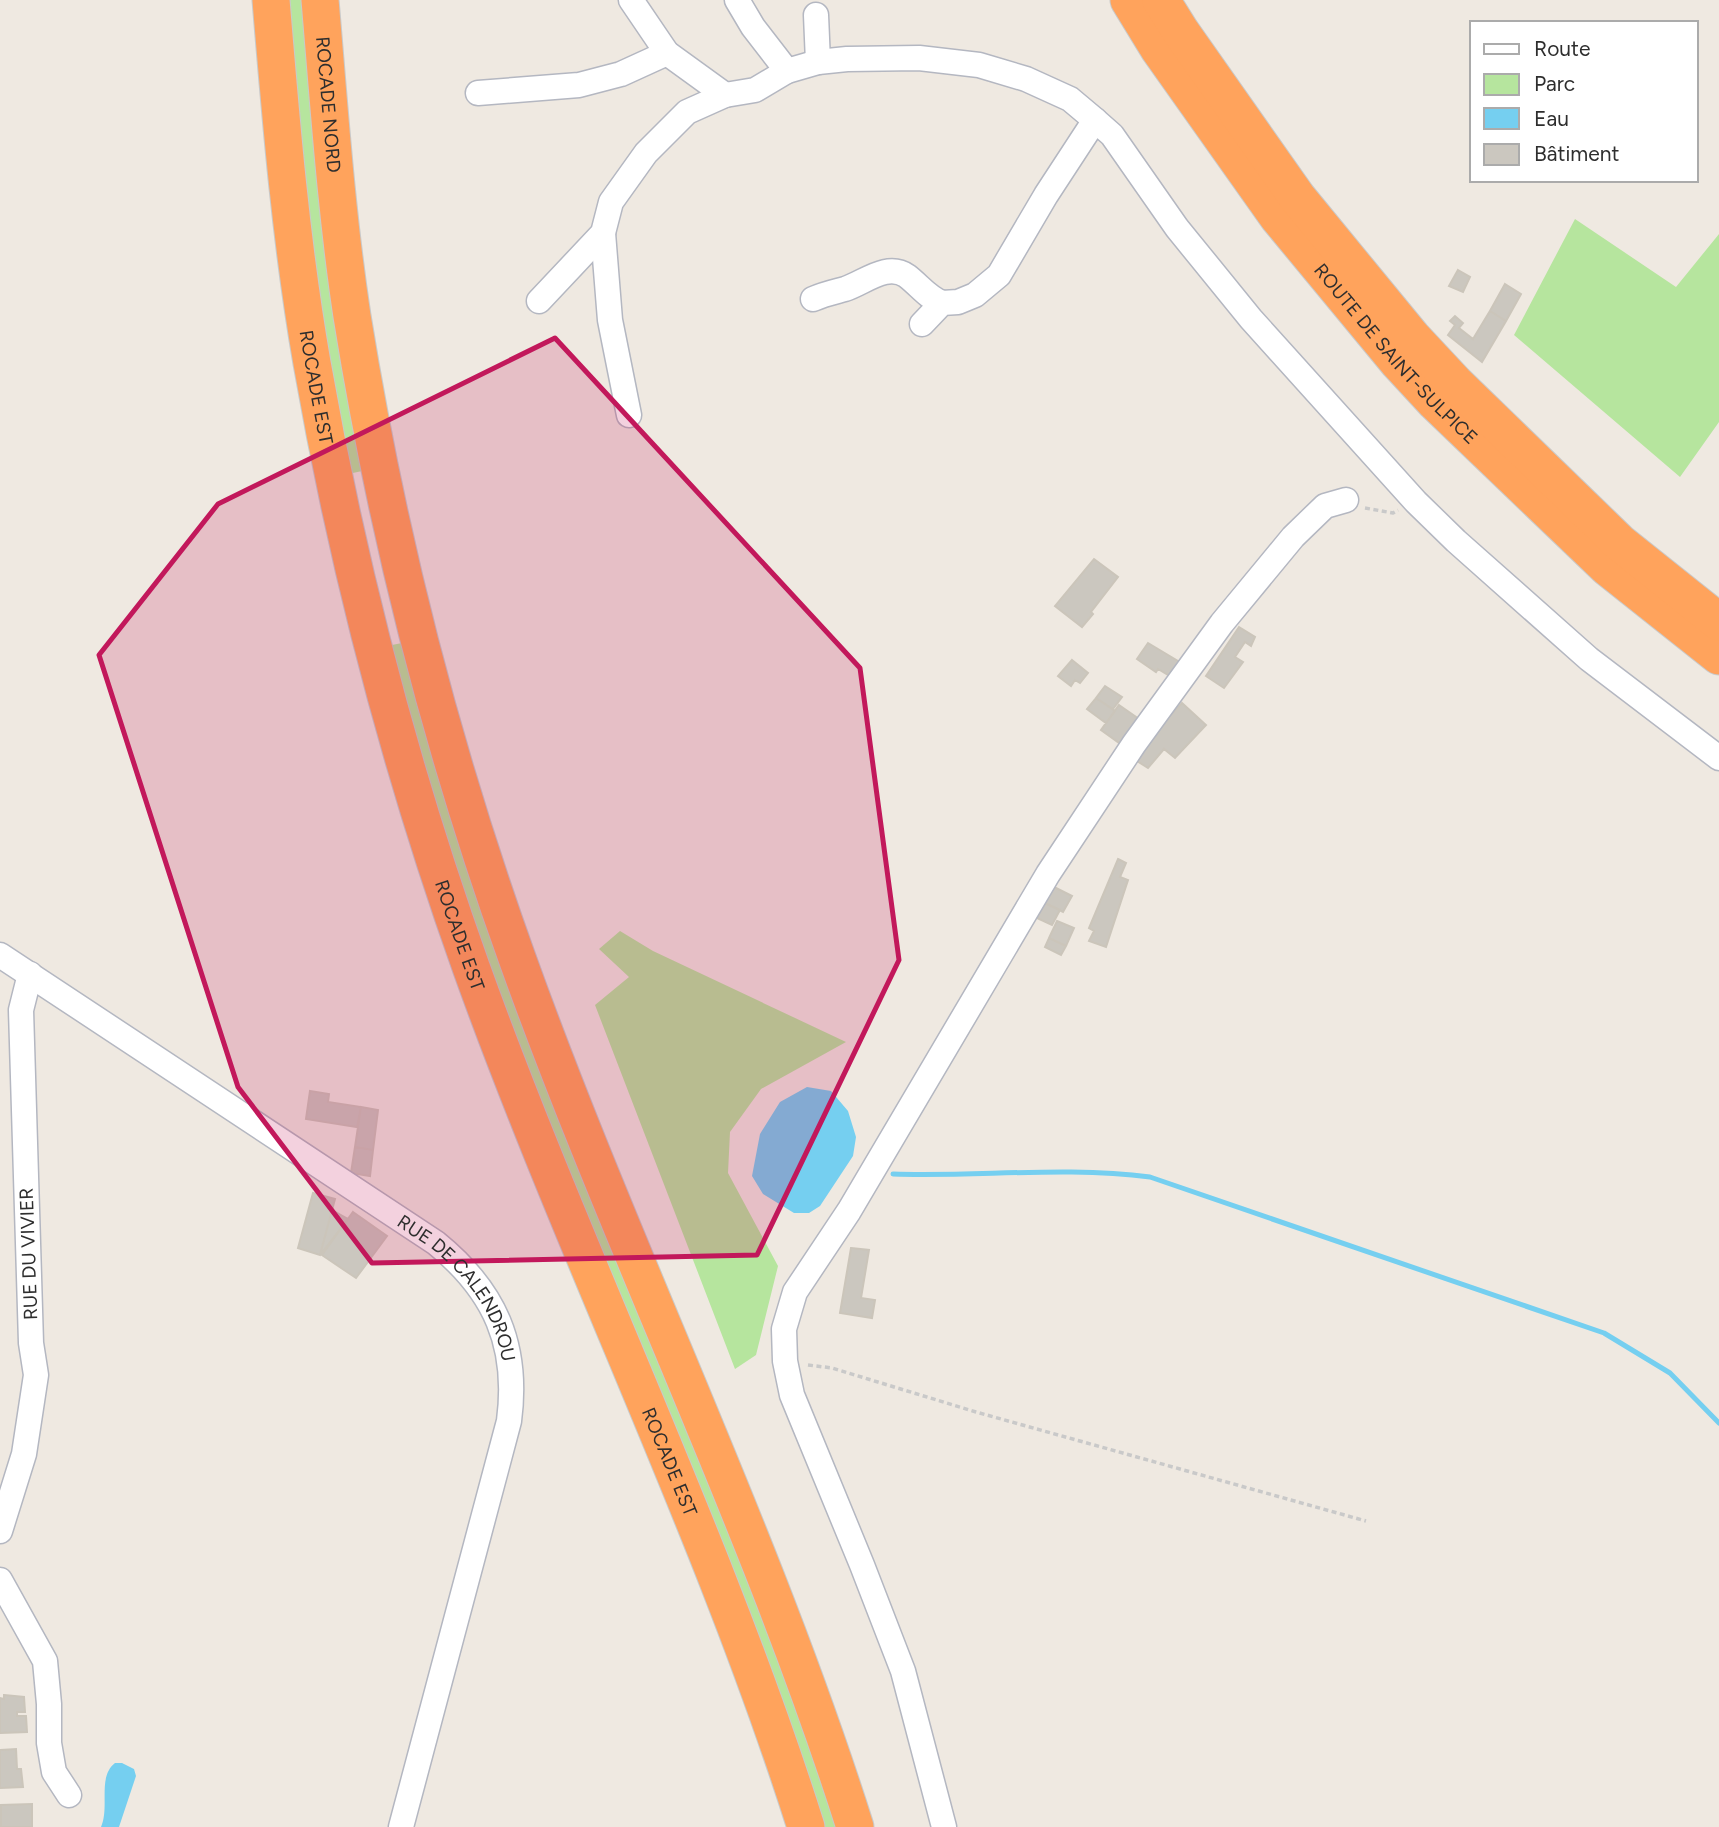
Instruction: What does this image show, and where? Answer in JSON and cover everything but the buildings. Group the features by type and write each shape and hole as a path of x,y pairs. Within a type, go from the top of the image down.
{"highway":[{"path":"253,0 265,112 291,213"},
{"name":"ROCADE EST","path":"271,0 291,213 312,360 338,497 403,758 472,970 557,1191 742,1640 806,1827"},
{"name":"ROCADE NORD","path":"320,0 338,209"},
{"path":"338,0 338,209 352,316 386,497 443,725 517,959 595,1158 747,1526 828,1741 855,1827"},
{"name":"ROUTE DE SAINT-SULPICE","path":"1129,0 1160,49 1278,217 1398,362 1435,402 1607,566 1719,656"},
{"name":"ROUTE DE SAINT-SULPICE","path":"1161,0 1297,197 1412,337 1455,383 1620,542 1719,622"}],"street":[{"path":"631,0 667,52 725,95"},
{"path":"737,0 753,27 787,71"},
{"path":"816,15 818,62"},
{"path":"478,93 579,85 621,74 667,52"},
{"path":"629,415 610,320 603,233 611,202 646,153 687,112 725,95 755,90 787,71 818,62 919,58 979,65 1026,79 1070,99 1111,135 1177,228 1251,320 1416,502 1589,659 1719,758"},
{"path":"813,299 828,292 846,289 866,278 896,271 907,276 932,299 942,303 958,302 975,295 999,275 1046,195 1095,120"},
{"path":"539,301 603,233"},
{"path":"922,324 942,303"},
{"path":"944,1827 902,1671 792,1395 785,1361 784,1329 795,1293 849,1211 1048,874 1134,744 1222,623 1293,537 1325,506 1346,500"},
{"name":"RUE DE CALENDROU","path":"0,955 436,1243 455,1259 481,1288 500,1325 507,1343 511,1371 509,1421 401,1827"},
{"name":"RUE DU VIVIER","path":"0,1531 23,1454 36,1375 31,1343 21,1010 30,974"},
{"path":"0,1580 45,1661 49,1743 54,1772 69,1795"}],"path":[{"path":"1346,500 1360,508 1393,513 1416,502"},
{"path":"785,1361 832,1368 976,1412 1366,1521"}],"highlighted area":[{"path":"555,338 860,668 899,960 757,1255 372,1263 238,1087 99,655 218,504"}],"green space":[{"path":"284,0 305,0 367,470 348,474 316,296"},
{"path":"1575,219 1676,287 1719,234 1719,422 1680,477 1514,335"},
{"path":"407,642 700,1450 841,1827 820,1827 489,977 387,646"},
{"path":"620,931 653,951 846,1042 761,1089 730,1132 728,1173 778,1266 756,1355 735,1369 595,1005 629,977 599,949"}],"water":[{"path":"807,1087 831,1091 848,1111 856,1137 853,1156 820,1206 809,1213 794,1213 763,1194 752,1176 760,1134 780,1102"},
{"path":"115,1763 122,1763 134,1769 136,1776 119,1827 101,1827 106,1776"}],"waterway":[{"path":"893,1174 1086,1172 1150,1177 1604,1333 1670,1373 1719,1423"}]}
